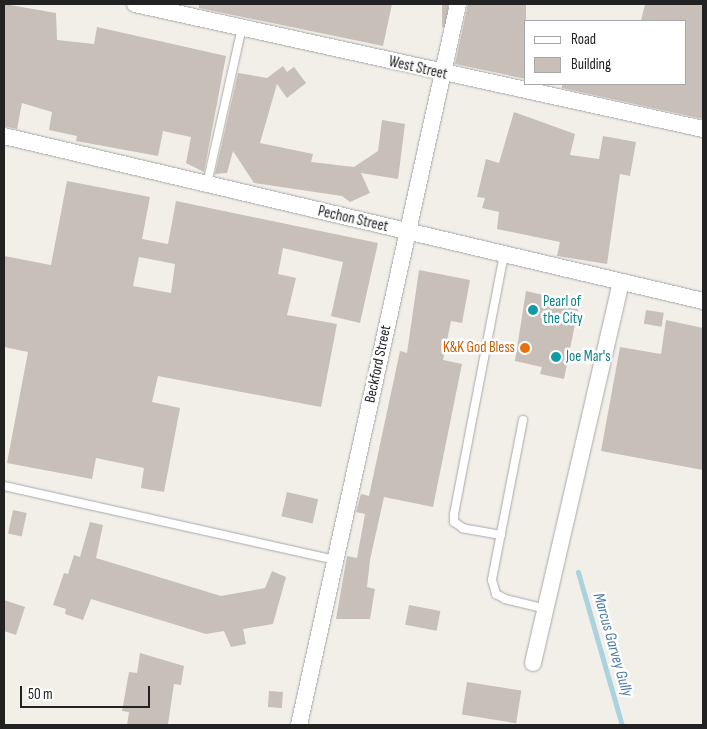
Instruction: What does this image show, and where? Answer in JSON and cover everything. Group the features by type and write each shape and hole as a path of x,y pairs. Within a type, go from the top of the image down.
{"street":[{"name":"West Street","path":"135,4 172,8 242,28 442,74 703,129"},
{"name":"Beckford Street","path":"300,725 458,4"},
{"name":"Pechon Street","path":"4,136 703,301"},
{"path":"533,663 621,283"}],"lane":[{"path":"207,184 242,28"},
{"path":"501,535 463,528 454,522 454,514 504,255"},
{"path":"523,420 492,580 496,594 546,609"},
{"path":"4,486 335,560"}],"building":[{"path":"4,4 56,13 57,40 94,44 97,27 226,56 204,172 186,163 191,137 163,131 158,156 76,141 77,136 49,130 52,112 22,103 17,129 4,126"},
{"path":"199,4 392,4 383,46 199,8"},
{"path":"442,4 448,4 448,27 442,27"},
{"path":"468,4 526,4 526,20 524,20 524,79 455,64"},
{"path":"645,4 703,4 703,119 562,88 562,85 687,85 687,20 641,20"},
{"path":"283,66 287,72 294,67 306,83 287,98 277,84 260,143 313,154 311,162 354,167 378,151 382,120 405,124 398,179 361,173 370,193 350,202 342,196 254,183 233,151 227,173 215,174 238,73 267,78"},
{"path":"514,112 575,134 570,155 599,159 603,136 636,142 630,176 620,174 607,264 557,256 560,242 497,229 499,212 482,208 485,198 477,197 486,159 499,163"},
{"path":"67,181 150,197 142,239 168,244 176,201 378,243 360,323 331,316 343,262 283,248 278,274 296,278 287,315 337,324 321,407 158,376 152,402 180,408 164,492 141,488 144,468 96,458 92,479 7,463 28,352 4,347 4,256 51,265","holes":["139,257 175,264 171,293 133,286"]},
{"path":"419,270 470,280 462,323 451,321 443,360 462,364 433,507 384,497 370,560 367,587 375,589 370,619 336,619 347,556 357,558 365,514 356,512 361,494 369,496 400,351 407,353"},
{"path":"526,291 565,300 564,307 578,309 564,379 540,374 542,367 515,361"},
{"path":"646,310 664,313 662,327 644,324"},
{"path":"666,320 703,328 703,470 601,451 620,347 661,354"},
{"path":"287,492 318,499 313,524 281,516"},
{"path":"13,510 27,513 22,536 8,533"},
{"path":"90,522 103,525 96,558 221,596 265,588 272,571 286,577 273,624 243,629 246,644 231,647 224,631 206,634 91,599 83,620 65,614 66,609 53,605 64,573 68,574 74,555 80,557"},
{"path":"4,600 25,607 16,635 4,631"},
{"path":"409,605 440,611 437,631 405,625"},
{"path":"140,653 184,666 181,685 174,684 168,724 127,725 129,712 122,711 129,672 137,673"},
{"path":"467,682 521,691 516,723 462,715"},
{"path":"269,691 283,692 282,708 268,707"}],"waterway":[{"name":"Marcus Garvey Gully","path":"578,572 622,725"}],"place":[{"name":"Pearl of the City","path":"533,310"},
{"name":"K&K God Bless","path":"525,348"},
{"name":"Joe Mar's","path":"556,357"}]}
